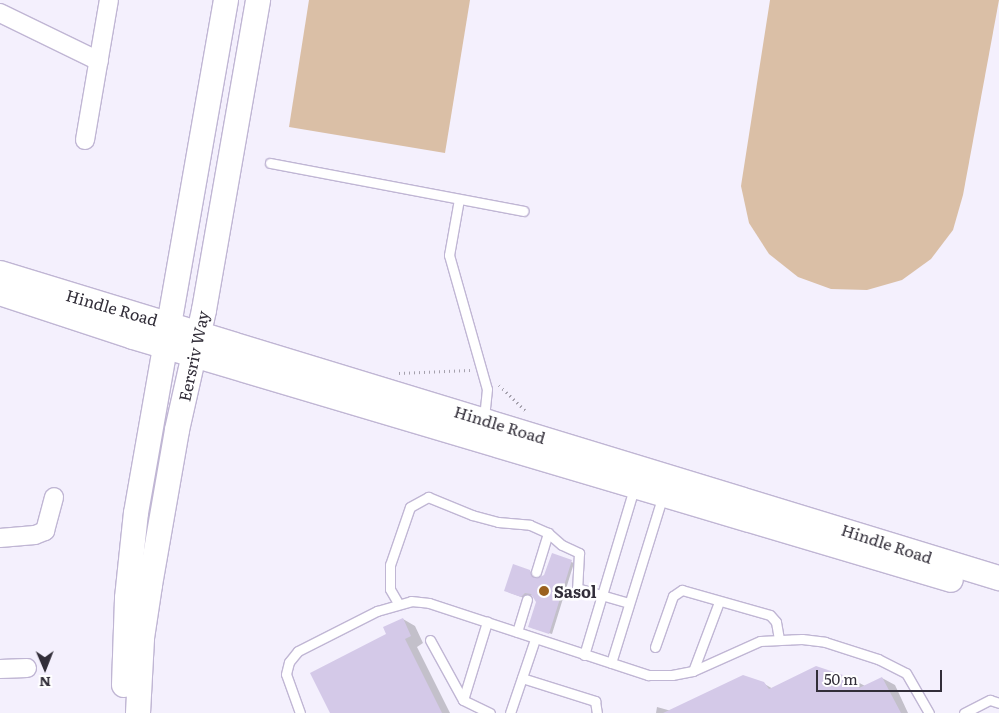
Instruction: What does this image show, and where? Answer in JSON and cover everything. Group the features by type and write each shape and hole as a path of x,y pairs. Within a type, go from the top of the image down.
{"main road":[{"name":"Eersriv Way","path":"124,713 130,568 164,346 226,0"},
{"name":"Eersriv Way","path":"138,713 148,603 177,430 197,344 258,0"},
{"name":"Hindle Road","path":"0,273 168,324 197,344 666,485 999,594"},
{"name":"Hindle Road","path":"0,293 164,346 197,344 484,419 637,476"},
{"name":"Hindle Road","path":"666,485 999,578"}],"street":[{"path":"85,140 109,0"},
{"path":"0,13 98,61"},
{"path":"0,538 35,535 45,531 54,496"},
{"path":"0,669 27,668"}],"lane":[{"path":"270,163 523,212"},
{"path":"459,199 449,255 487,389 484,419"},
{"path":"584,655 637,476"},
{"path":"611,663 666,485"},
{"path":"398,603 390,589 390,565 410,507 422,498 434,498 472,515 498,522 530,525 548,533 562,545 579,553 577,588 602,597 629,603"},
{"path":"536,572 548,533"},
{"path":"655,647 677,591 773,617 779,639"},
{"path":"516,632 527,599"},
{"path":"300,713 286,674 289,662 298,651 398,603 429,602 648,675 672,675 693,671 741,647 779,639 825,642 893,666 906,673 929,713"},
{"path":"693,671 719,602"},
{"path":"462,700 487,622"},
{"path":"510,713 535,638"},
{"path":"430,640 462,700 490,713"},
{"path":"522,678 595,702 597,713"},
{"path":"964,713 990,700 999,703"}],"shaded area":[{"path":"309,0 470,0 445,153 289,127"},
{"path":"770,0 999,0 963,195 953,230 931,259 902,280 867,290 831,289 798,277 769,254 749,223 741,186"}],"building":[{"path":"552,553 572,560 549,634 528,627 536,602 531,594 525,593 521,597 504,591 513,564 530,570 532,577 538,578 544,575"},
{"path":"403,618 411,636 405,639 442,713 330,713 310,673 386,634 383,627"},
{"path":"816,666 855,679 859,688 882,677 901,713 663,713 743,675 764,682 769,689"}],"place":[{"name":"Sasol","path":"544,591"}]}
